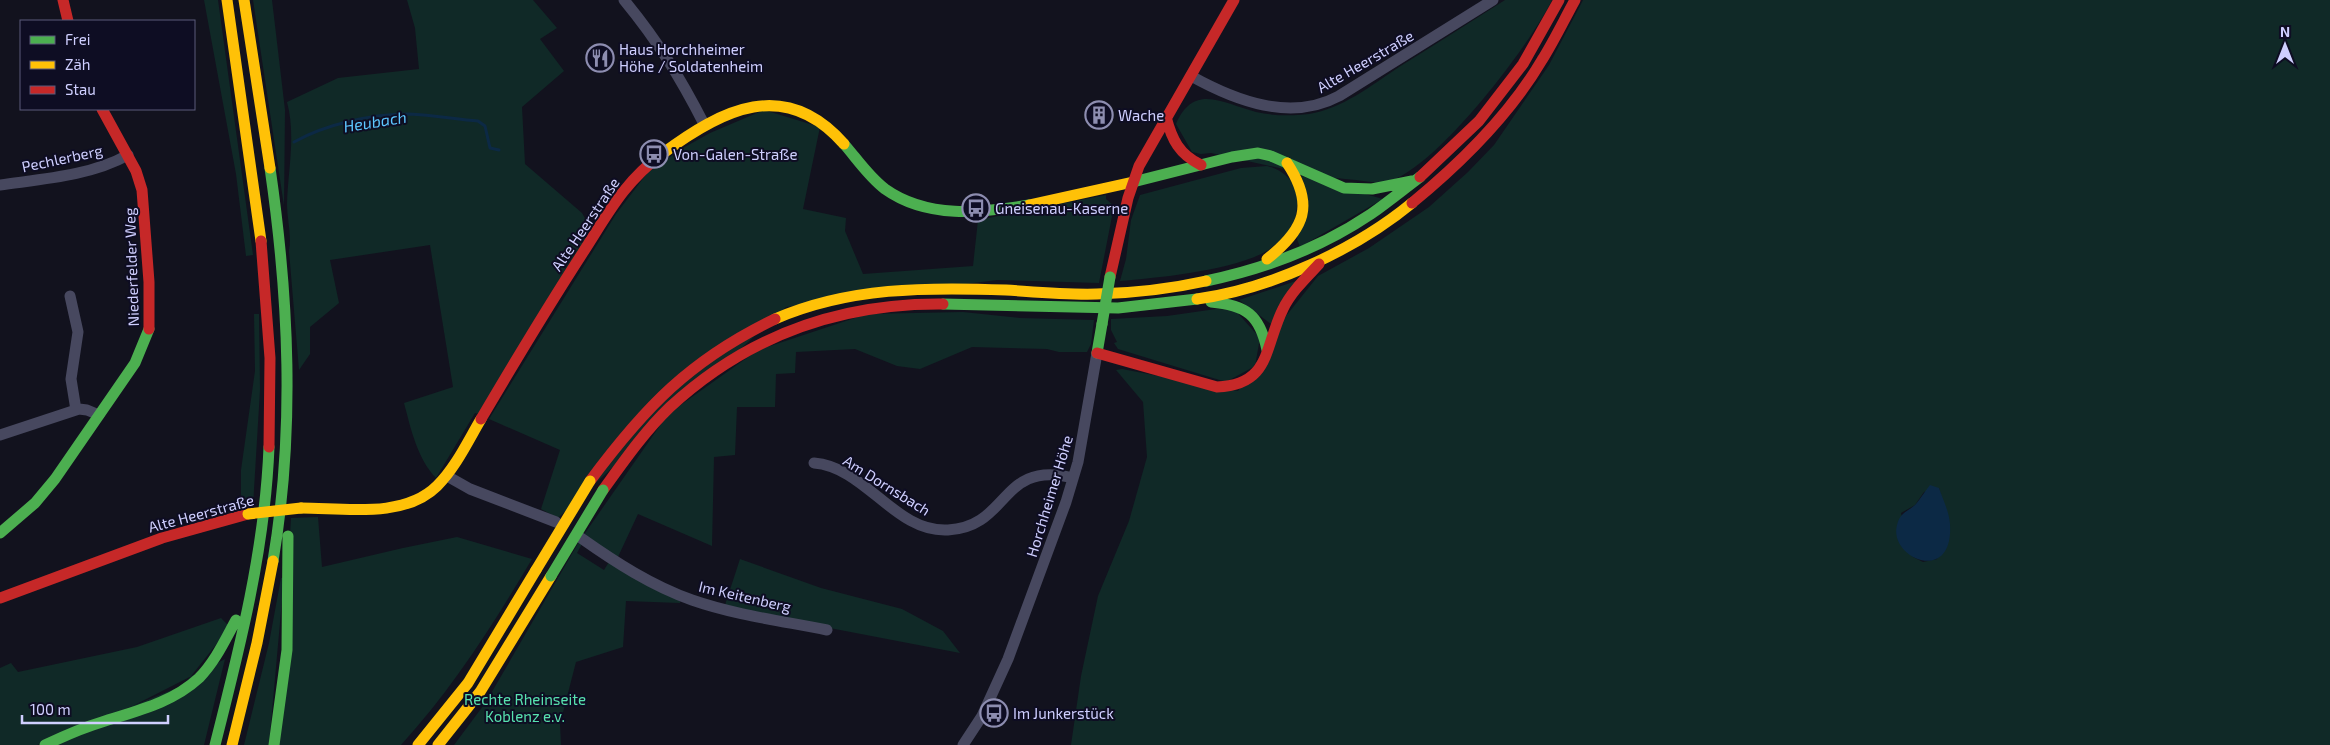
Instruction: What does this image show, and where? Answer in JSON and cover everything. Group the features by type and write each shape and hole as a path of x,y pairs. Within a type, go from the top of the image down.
{"main road":[{"path":"64,0 68,20"},
{"path":"215,745 244,628 258,560 268,478 270,349 260,238 227,0"},
{"path":"232,745 267,599 285,470 287,350 282,281 268,162 244,0"},
{"path":"1133,182 1166,117 1234,0"},
{"path":"418,745 474,675 590,481 620,440 649,406 691,369 724,345 754,329 809,307 848,296 906,290 963,289 1096,294 1144,292 1199,284 1252,271 1304,251 1387,205 1422,178 1468,134 1531,53 1559,0"},
{"path":"438,745 480,692 603,490 643,434 669,407 701,379 752,346 818,319 861,309 901,305 962,304 1114,309 1158,306 1194,301 1260,284 1326,258 1377,229 1416,202 1448,176 1478,146 1534,76 1575,0"},
{"name":"Alte Heerstraße","path":"0,598 162,538 248,514 300,508 386,506 405,504 424,496 447,476 559,289 620,196 636,175 704,124 740,109 761,105 779,105 806,113 823,123 864,169 894,196 914,206 936,211 960,213 1006,208 1133,182 1258,153 1271,156 1334,185 1353,189 1383,188 1422,178"},
{"name":"Niederfelder Weg","path":"0,533 45,492 138,358 147,339 150,324 150,293 144,202 140,181 128,155 103,110"},
{"path":"1166,117 1176,148 1187,158 1201,165"},
{"path":"1252,271 1290,240 1302,219 1305,203 1302,188 1287,163"},
{"name":"Horchheimer Höhe","path":"1097,354 1110,277 1133,182"},
{"path":"1097,354 1224,388 1236,386 1253,377 1263,363 1286,303 1302,282 1326,258"},
{"path":"1194,301 1230,303 1249,311 1260,325 1268,350"},
{"path":"274,745 288,635 287,556 290,496 285,470"},
{"path":"45,745 85,727 153,706 173,697 190,686 214,663 226,645 258,560"}],"street":[{"path":"624,0 653,35 704,124"},
{"name":"Alte Heerstraße","path":"1191,76 1215,90 1258,104 1289,108 1319,105 1340,96 1493,0"},
{"name":"Pechlerberg","path":"0,185 76,172 105,165 128,155"},
{"path":"70,296 78,332 71,379 76,410"},
{"name":"Horchheimer Höhe","path":"963,745 982,716 1008,659 1048,554 1074,478 1097,354"},
{"path":"0,435 76,410 85,409 99,415"},
{"name":"Am Dornsbach","path":"814,462 840,471 853,478 920,525 942,530 962,529 979,522 1017,485 1032,476 1052,474 1074,478"},
{"path":"447,476 470,489 556,522"},
{"name":"Im Keitenberg","path":"581,538 623,567 684,597 736,612 827,630"}],"green space":[{"path":"204,0 218,0 253,255 246,256 236,174"},
{"path":"253,0 272,0 285,110 284,206"},
{"path":"407,0 533,0 557,28 540,39 564,71 522,107 525,164 582,213 586,220 586,239 479,414 475,413 436,478 419,452 404,403 453,387 430,245 330,260 339,303 310,327 310,354 299,370 289,251 290,239 287,204 291,127 287,102 338,78 419,69 415,28"},
{"path":"1505,0 1552,0 1524,46 1479,104 1454,132 1429,156 1406,173 1386,182 1375,183 1319,176 1211,153 1201,154 1192,152 1176,124 1183,111 1192,103 1201,100 1221,101 1256,112 1276,115 1309,114 1333,107 1345,102"},
{"path":"1583,0 2330,0 2330,745 1071,745 1081,676 1098,596 1129,521 1147,457 1143,402 1116,370 1122,369 1238,391 1282,321 1318,276 1369,248 1429,207 1468,172 1494,145 1549,65","holes":["1939,488 1942,499 1937,559 1923,562 1913,557 1901,513 1915,505 1924,492"]},
{"path":"764,110 820,127 803,209 846,218 845,231 863,274 973,266 978,220 1106,195 1106,199 1114,206 1099,283 997,280 786,307 558,518 541,509 560,450 489,419 616,214 648,172 683,148 710,133"},
{"path":"1267,166 1282,173 1290,180 1296,190 1297,199 1293,226 1271,248 1257,256 1240,262 1198,272 1120,281 1126,259 1131,220 1140,195 1241,168"},
{"path":"1301,176 1383,199 1300,247 1297,239"},
{"path":"1296,281 1271,324 1239,300"},
{"path":"1216,309 1235,310 1260,338 1255,366 1226,382 1118,349 1114,343 1117,342 1111,330 1111,319 1167,316"},
{"path":"963,312 1020,318 1094,320 1091,344 1087,352 972,347 920,369 897,366 855,349 796,352 795,373 776,374 775,407 737,407 735,455 714,457 712,546 638,514 617,559 583,536 668,414 758,350 867,314"},
{"path":"254,314 259,314 260,390 253,506 241,508 241,470 255,371"},
{"path":"318,517 322,567 457,537 532,559 455,679 401,745 278,745 291,518"},
{"name":"Rechte Rheinseite Koblenz e.v.","path":"580,540 583,542 577,553 604,570 609,562 681,597 680,603 626,601 623,647 576,662 560,724 561,745 454,745 486,702"},
{"path":"740,559 821,588 902,609 943,631 960,653 736,610 725,605"},
{"path":"281,578 284,578 269,745 244,745 269,643"},
{"path":"221,618 230,627 184,685 37,745 0,745 0,668 11,663 18,672 137,647"},
{"path":"225,659 204,745 56,745"}],"water":[{"path":"1930,485 1939,488 1947,510 1950,524 1949,543 1942,555 1933,560 1922,560 1911,556 1902,547 1897,537 1897,525 1902,515 1916,504"}],"waterway":[{"name":"Heubach","path":"294,142 320,130 350,121 395,114 409,114 478,121 485,126 490,148 499,150"}],"traffic: fast":[{"path":"844,144 868,173 885,189 901,199 918,205 955,211 992,210 1029,205"},
{"path":"1133,182 1232,157 1258,153 1271,156 1344,188 1372,189 1412,181"},
{"path":"270,168 282,266 287,364 287,414 284,463 273,561"},
{"path":"1206,281 1249,270 1313,247 1371,214 1420,177"},
{"path":"1102,324 1110,277"},
{"path":"943,304 1118,308 1197,299"},
{"path":"1211,302 1234,306 1250,314 1260,328 1267,350"},
{"path":"1097,353 1102,324"},
{"path":"0,533 35,503 55,479 135,363 149,329"},
{"path":"215,745 242,635 257,560 267,485 269,447"},
{"path":"551,576 603,490"},
{"path":"274,745 287,650 288,536"},
{"path":"45,745 87,727 141,710 165,700 188,687 210,665 236,620"}],"traffic: slow":[{"path":"227,0 261,241"},
{"path":"244,0 270,168"},
{"path":"662,154 707,124 730,113 753,107 776,106 799,111 822,123 844,144"},
{"path":"1267,259 1290,237 1302,216 1301,192 1296,178 1287,163"},
{"path":"1029,205 1133,182"},
{"path":"1197,299 1253,286 1282,277 1310,265 1365,236 1412,203"},
{"path":"775,319 803,308 831,301 888,291 976,289 1097,294 1152,290 1206,281"},
{"path":"301,508 372,509 408,503 423,496 444,479 481,419"},
{"path":"536,570 590,481"},
{"path":"248,514 301,508"},
{"path":"232,745 257,643 273,561"},
{"path":"418,745 468,683 536,570"},
{"path":"438,745 480,692 551,576"}],"traffic: jam":[{"path":"63,0 68,20"},
{"path":"1110,277 1128,198 1139,166 1234,0"},
{"path":"1420,177 1479,121 1523,64 1559,0"},
{"path":"1412,203 1466,155 1500,119 1529,81 1575,0"},
{"path":"103,110 136,171 142,190 149,282 149,329"},
{"path":"1166,117 1178,146 1193,161 1201,165"},
{"path":"481,419 543,315 608,212 637,176 662,154"},
{"path":"261,241 270,358 269,447"},
{"path":"1097,353 1217,387 1235,385 1257,371 1263,362 1286,303 1299,285 1319,264"},
{"path":"603,490 643,437 670,407 700,382 730,361 796,328 831,317 904,305 943,304"},
{"path":"590,481 630,430 671,388 718,351 775,319"},
{"path":"0,598 162,538 248,514"}],"place":[{"name":"Haus Horchheimer Höhe / Soldatenheim","path":"600,58"},
{"name":"Wache","path":"1099,115"},
{"name":"Von-Galen-Straße","path":"654,154"},
{"name":"Gneisenau-Kaserne","path":"976,208"},
{"name":"Im Junkerstück","path":"994,713"}]}
